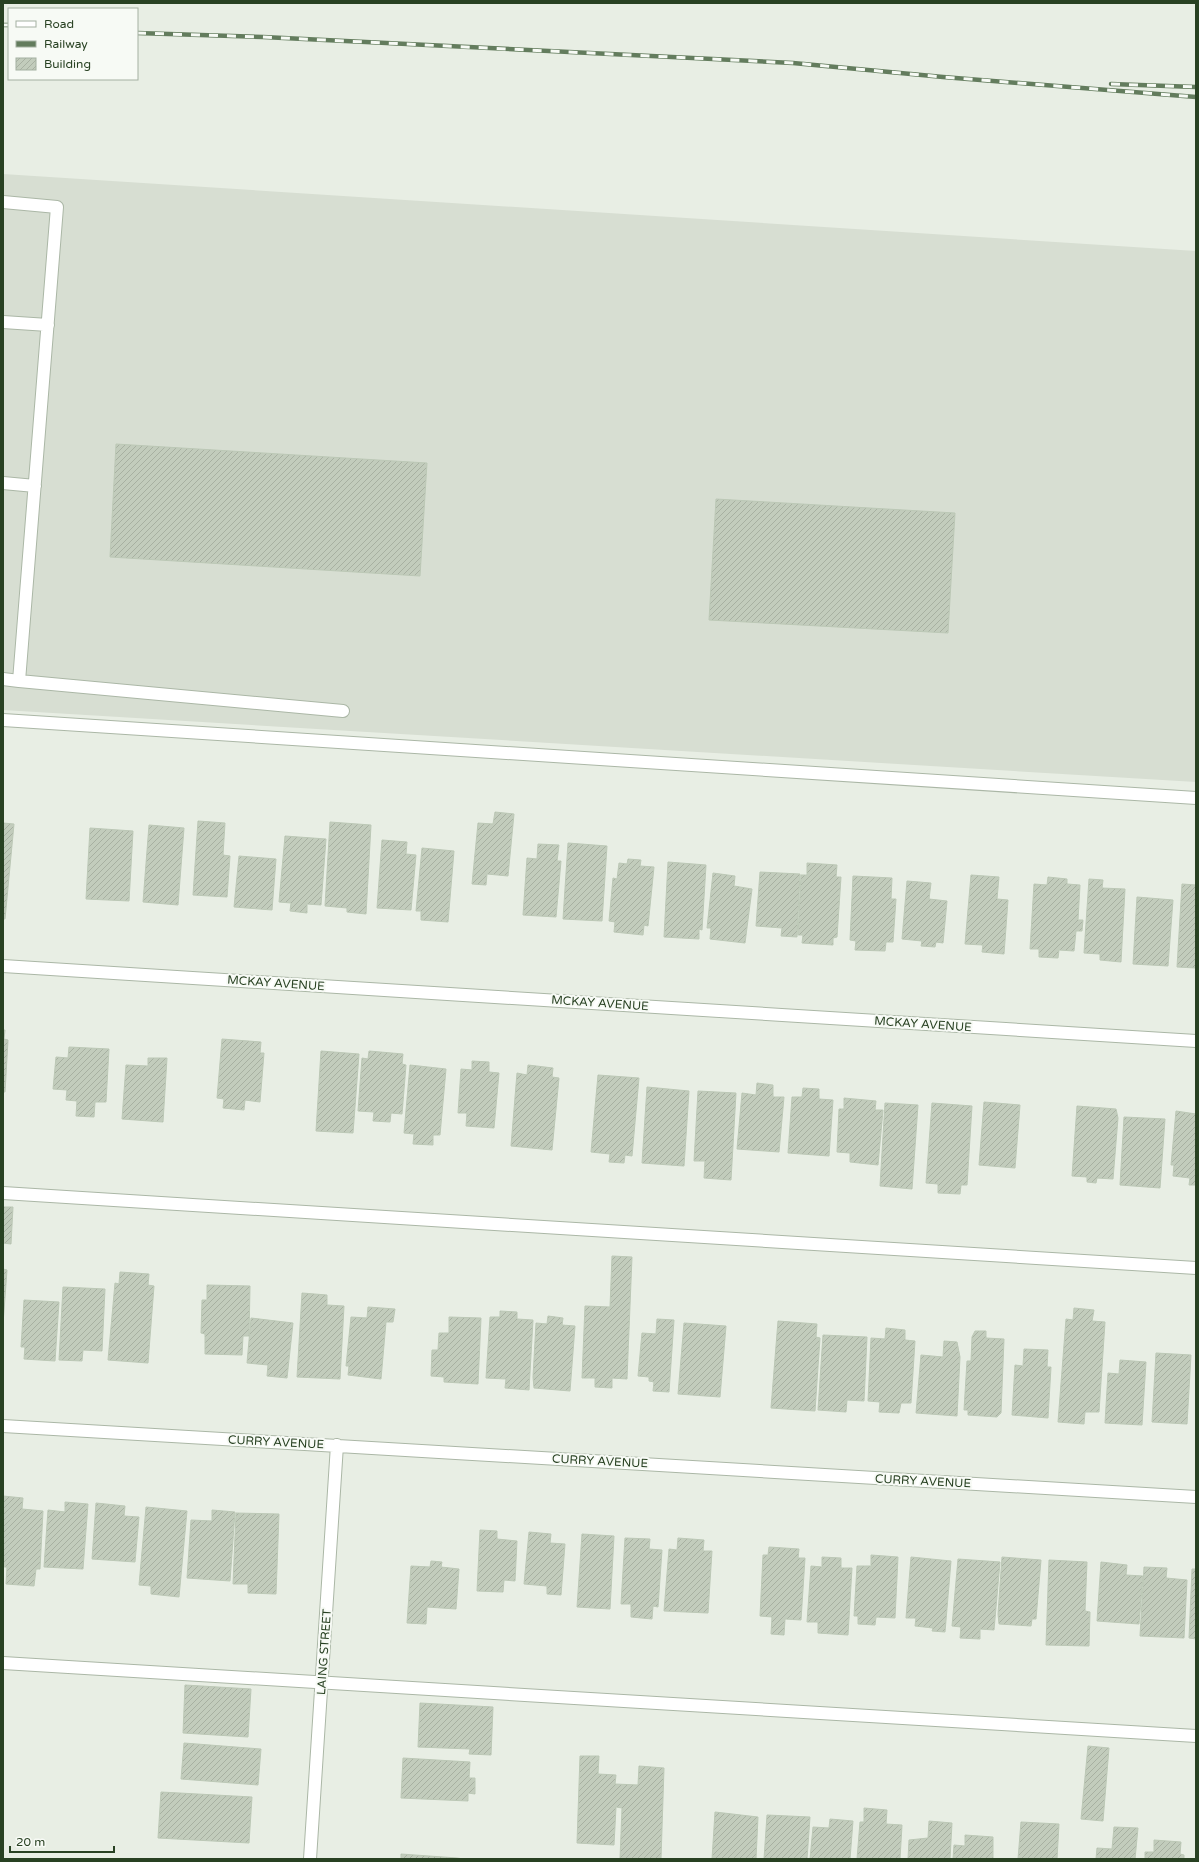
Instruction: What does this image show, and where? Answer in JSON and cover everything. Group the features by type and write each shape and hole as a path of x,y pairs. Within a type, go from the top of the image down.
{"street":[{"path":"3,202 57,207 19,681"},
{"path":"3,322 48,325"},
{"path":"3,483 35,486"},
{"path":"3,679 343,711"},
{"path":"3,720 1196,798"},
{"name":"MCKAY AVENUE","path":"3,966 1196,1041"},
{"path":"3,1194 1196,1268"},
{"name":"CURRY AVENUE","path":"3,1426 1196,1497"},
{"name":"LAING STREET","path":"310,1859 337,1445"},
{"path":"3,1663 1196,1736"}],"shaded area":[{"path":"3,174 1196,251 1196,782 3,710"}],"building":[{"path":"116,444 427,463 420,576 110,557"},
{"path":"716,499 955,513 948,633 709,620"},
{"path":"495,812 514,814 508,876 487,874 486,885 472,884 478,823 493,824"},
{"path":"198,821 225,823 223,855 230,856 227,897 193,895"},
{"path":"330,822 371,825 366,914 347,912 347,908 325,906"},
{"path":"3,823 14,824 5,919 3,919"},
{"path":"149,825 184,828 178,905 143,902"},
{"path":"90,828 133,831 129,901 86,899"},
{"path":"285,836 326,839 321,905 307,904 307,913 290,911 291,903 279,902"},
{"path":"382,840 407,842 406,854 416,855 411,910 377,908"},
{"path":"568,843 607,846 602,921 563,919"},
{"path":"538,844 559,845 557,861 561,861 556,917 523,915 527,858 537,859"},
{"path":"422,848 454,851 448,922 421,920 421,911 416,911"},
{"path":"239,856 276,859 272,910 234,907"},
{"path":"628,859 641,860 640,866 654,867 648,926 644,925 643,935 614,932 615,922 609,921 613,878 617,879 619,863 627,864"},
{"path":"668,862 706,865 702,930 699,929 699,939 664,937"},
{"path":"807,863 837,865 836,877 841,877 837,937 833,938 833,945 802,943 803,935 798,935 801,875 807,875"},
{"path":"760,872 800,874 797,937 781,936 782,928 756,926"},
{"path":"713,873 735,876 734,886 752,889 745,943 710,939 711,928 707,928"},
{"path":"971,875 999,877 997,899 1008,900 1004,954 982,952 983,945 965,944"},
{"path":"853,876 892,878 891,899 896,899 893,942 886,942 885,951 855,950 856,941 850,940"},
{"path":"1048,877 1067,879 1067,884 1080,885 1078,920 1083,920 1082,931 1076,931 1074,951 1059,950 1058,958 1039,957 1039,949 1030,949 1034,884 1047,885"},
{"path":"1089,879 1103,880 1102,888 1125,889 1121,962 1100,960 1100,954 1084,953"},
{"path":"907,881 931,883 929,899 947,901 943,943 936,942 935,947 921,946 922,941 902,939"},
{"path":"1182,884 1196,885 1196,968 1177,967"},
{"path":"1137,897 1173,900 1168,966 1133,964"},
{"path":"3,1030 5,1030 4,1039 8,1040 5,1092 3,1092"},
{"path":"222,1039 261,1042 260,1053 264,1053 260,1102 245,1100 244,1110 223,1108 224,1099 217,1098"},
{"path":"69,1047 109,1049 106,1102 95,1102 94,1117 76,1116 77,1101 66,1100 67,1090 53,1089 56,1057 68,1058"},
{"path":"321,1051 359,1054 353,1133 316,1131"},
{"path":"369,1051 403,1054 402,1064 406,1065 402,1114 391,1113 390,1122 373,1121 374,1112 358,1111 362,1058 368,1059"},
{"path":"148,1058 167,1058 163,1122 122,1119 126,1065 148,1066"},
{"path":"472,1061 489,1062 489,1072 499,1073 494,1128 466,1126 467,1113 458,1113 461,1069 472,1070"},
{"path":"410,1065 446,1069 440,1135 433,1135 433,1145 413,1144 414,1134 404,1133"},
{"path":"528,1065 553,1068 552,1077 559,1078 552,1150 511,1146 517,1073 527,1075"},
{"path":"598,1075 639,1078 632,1156 625,1155 624,1163 609,1162 610,1154 591,1152"},
{"path":"757,1083 773,1085 773,1097 784,1097 779,1152 737,1149 742,1093 756,1095"},
{"path":"647,1087 689,1091 684,1166 642,1163"},
{"path":"803,1088 819,1089 819,1099 833,1100 829,1156 788,1153 792,1097 802,1097"},
{"path":"698,1091 736,1093 731,1180 704,1178 705,1161 694,1161"},
{"path":"844,1098 876,1101 875,1110 883,1110 878,1165 850,1162 850,1153 837,1152 839,1109 844,1109"},
{"path":"984,1102 1020,1105 1015,1168 979,1165"},
{"path":"885,1103 918,1105 912,1189 880,1186"},
{"path":"932,1103 972,1106 967,1185 961,1185 960,1194 938,1193 938,1184 926,1183"},
{"path":"1077,1106 1116,1109 1118,1118 1113,1179 1097,1178 1096,1183 1087,1182 1087,1177 1072,1176"},
{"path":"1176,1111 1196,1114 1196,1185 1189,1185 1190,1178 1173,1176 1174,1165 1171,1165"},
{"path":"1124,1117 1165,1119 1160,1188 1120,1185"},
{"path":"3,1207 13,1207 11,1244 3,1243"},
{"path":"612,1256 632,1257 627,1379 612,1378 612,1388 595,1387 595,1378 582,1378 585,1306 610,1307"},
{"path":"3,1269 7,1270 3,1324"},
{"path":"120,1272 149,1274 148,1285 154,1286 148,1363 108,1360 115,1283 119,1284"},
{"path":"207,1285 250,1286 249,1336 243,1336 242,1355 205,1354 205,1334 201,1333 202,1300 207,1300"},
{"path":"63,1287 105,1289 102,1351 83,1350 82,1361 59,1360"},
{"path":"302,1293 327,1295 327,1305 344,1306 340,1379 297,1377"},
{"path":"24,1300 59,1302 55,1361 24,1359 25,1347 21,1347"},
{"path":"368,1307 395,1309 393,1322 386,1322 381,1379 348,1375 349,1366 346,1366 351,1317 367,1318"},
{"path":"1074,1308 1094,1310 1092,1321 1105,1322 1099,1412 1085,1412 1084,1424 1058,1422 1066,1319 1073,1320"},
{"path":"500,1311 517,1312 517,1319 533,1320 529,1390 505,1388 506,1379 486,1378 490,1317 500,1317"},
{"path":"548,1316 563,1318 562,1325 575,1326 570,1391 534,1388 533,1377 536,1323 547,1324"},
{"path":"449,1317 481,1318 478,1384 444,1382 444,1377 431,1376 432,1350 438,1350 439,1333 449,1333"},
{"path":"251,1318 293,1323 287,1378 267,1376 268,1365 247,1363"},
{"path":"657,1319 674,1320 669,1392 653,1391 654,1382 649,1381 649,1377 638,1376 642,1333 656,1334"},
{"path":"778,1321 817,1324 816,1337 820,1338 815,1411 771,1408"},
{"path":"684,1323 726,1326 720,1397 678,1394"},
{"path":"886,1328 905,1330 905,1340 915,1341 911,1403 901,1403 899,1413 879,1412 880,1402 868,1401 871,1338 885,1339"},
{"path":"975,1331 986,1331 986,1338 1004,1339 1001,1413 997,1417 968,1415 968,1410 964,1410 967,1361 971,1361 972,1337"},
{"path":"823,1335 867,1337 864,1401 847,1400 846,1412 818,1410"},
{"path":"944,1341 957,1342 960,1357 957,1416 916,1413 921,1355 943,1357"},
{"path":"1024,1349 1048,1350 1047,1367 1051,1367 1048,1418 1012,1415 1015,1365 1023,1366"},
{"path":"1156,1353 1191,1355 1187,1424 1152,1422"},
{"path":"1120,1360 1146,1362 1142,1425 1105,1423 1108,1373 1119,1374"},
{"path":"3,1496 23,1498 22,1509 43,1511 40,1569 36,1569 34,1586 6,1584 7,1567 3,1567"},
{"path":"65,1502 88,1504 83,1569 44,1567 48,1510 65,1512"},
{"path":"96,1503 125,1506 124,1516 139,1517 135,1562 92,1559"},
{"path":"146,1507 187,1511 179,1597 151,1594 151,1586 139,1585"},
{"path":"212,1510 235,1512 230,1581 187,1578 191,1520 212,1521"},
{"path":"236,1513 279,1514 276,1594 248,1593 248,1584 233,1584"},
{"path":"480,1530 497,1531 497,1539 517,1541 515,1581 504,1580 503,1592 477,1591"},
{"path":"529,1532 551,1534 550,1543 565,1544 561,1595 547,1594 547,1586 524,1584"},
{"path":"582,1534 614,1536 610,1609 577,1607"},
{"path":"625,1538 650,1539 649,1549 662,1550 658,1607 653,1606 652,1619 631,1617 631,1604 621,1604"},
{"path":"678,1538 704,1540 703,1551 712,1551 708,1613 664,1611 669,1549 677,1550"},
{"path":"769,1547 799,1549 798,1558 805,1558 801,1620 785,1619 784,1635 771,1634 772,1617 760,1616 763,1555 768,1555"},
{"path":"871,1555 898,1557 895,1618 876,1617 875,1625 858,1624 858,1616 854,1616 857,1566 871,1566"},
{"path":"822,1557 841,1558 841,1568 852,1568 848,1635 818,1633 818,1622 807,1622 811,1566 822,1567"},
{"path":"911,1557 951,1561 945,1632 932,1631 933,1628 915,1626 916,1618 906,1618"},
{"path":"1002,1557 1041,1560 1036,1619 1032,1619 1031,1626 999,1624 998,1614"},
{"path":"958,1559 1000,1562 994,1630 980,1629 980,1639 960,1638 961,1627 952,1626"},
{"path":"1049,1560 1087,1562 1085,1611 1090,1612 1089,1646 1046,1645"},
{"path":"431,1561 442,1562 441,1567 459,1569 456,1609 427,1607 426,1624 407,1623 411,1566 430,1567"},
{"path":"1101,1562 1127,1565 1126,1575 1143,1576 1139,1624 1097,1621"},
{"path":"1144,1567 1167,1568 1166,1578 1187,1580 1184,1638 1140,1636"},
{"path":"1192,1569 1196,1569 1196,1639 1189,1638"},
{"path":"185,1685 251,1689 248,1737 183,1733"},
{"path":"420,1703 493,1707 491,1755 469,1754 470,1749 418,1747"},
{"path":"184,1743 261,1749 258,1785 181,1779"},
{"path":"1088,1746 1109,1748 1103,1821 1081,1819"},
{"path":"580,1756 599,1756 598,1774 616,1775 615,1784 638,1785 639,1766 664,1768 661,1859 620,1859 622,1808 616,1807 614,1845 577,1843"},
{"path":"403,1758 470,1762 469,1778 475,1778 475,1794 468,1793 468,1801 401,1798"},
{"path":"161,1792 252,1797 249,1843 158,1838"},
{"path":"864,1808 887,1810 886,1824 902,1825 900,1859 857,1859 860,1822 864,1822"},
{"path":"715,1812 758,1817 756,1859 712,1859"},
{"path":"767,1815 810,1817 807,1859 764,1859"},
{"path":"830,1819 853,1821 850,1859 810,1859 813,1827 829,1828"},
{"path":"929,1821 952,1823 950,1859 908,1859 909,1840 928,1838"},
{"path":"1021,1822 1059,1824 1057,1859 1018,1859"},
{"path":"1114,1827 1138,1828 1135,1859 1096,1859 1097,1848 1112,1849"},
{"path":"965,1835 993,1837 993,1859 953,1859 954,1845 965,1846"},
{"path":"1154,1840 1181,1842 1180,1854 1184,1855 1184,1859 1145,1859 1145,1852 1154,1852"},
{"path":"401,1854 457,1858 464,1859 401,1859"}],"railway":[{"path":"3,25 8,25"},
{"path":"138,33 263,37 793,63 943,77 1196,97"},
{"path":"1111,84 1196,87"}]}
